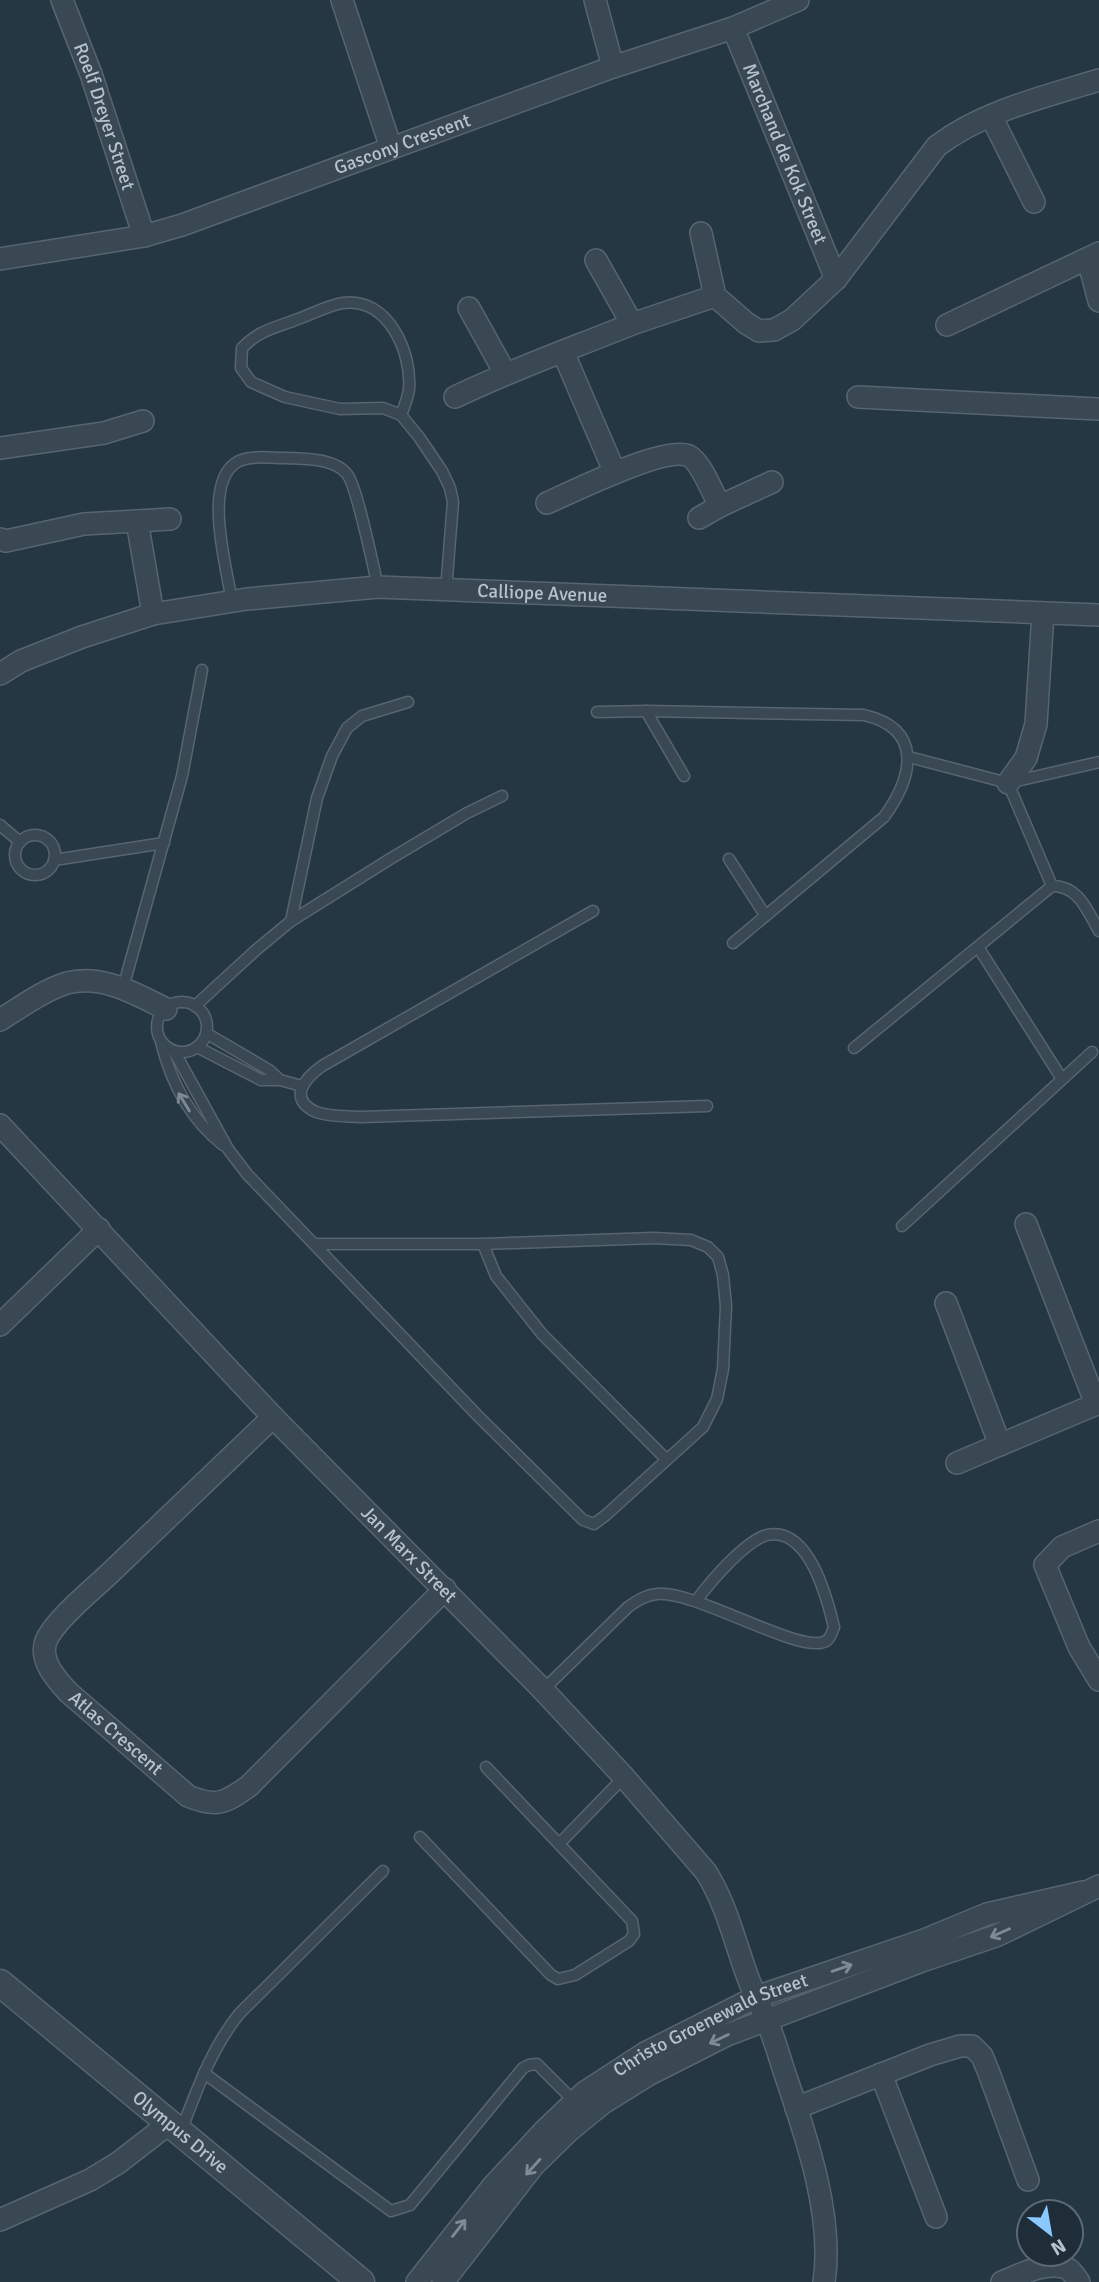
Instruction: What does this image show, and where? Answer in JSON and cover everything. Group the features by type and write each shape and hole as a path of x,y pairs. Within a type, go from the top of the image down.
{"street":[{"name":"Roelf Dreyer Street","path":"62,0 92,74 144,236"},
{"path":"342,0 391,148"},
{"path":"596,0 613,67"},
{"name":"Gascony Crescent","path":"0,259 144,236 182,225 613,67 733,28 798,0"},
{"name":"Marchand de Kok Street","path":"733,28 836,279"},
{"path":"701,233 715,296 759,331 774,330 792,320 836,279 937,146 955,133 991,116 1099,80"},
{"path":"991,116 1034,202"},
{"path":"947,325 1094,256 1099,300"},
{"path":"596,260 632,324"},
{"path":"455,397 505,373 632,324 715,296"},
{"path":"469,308 505,373"},
{"path":"563,352 615,473"},
{"path":"858,397 1099,409"},
{"path":"0,448 104,433 143,421"},
{"path":"547,503 615,473 656,459 684,455 696,461 720,506"},
{"path":"698,518 772,482"},
{"path":"0,540 6,541 84,524 170,519"},
{"path":"137,521 153,614"},
{"name":"Calliope Avenue","path":"0,674 21,662 82,637 153,614 232,602 378,587 1099,615"},
{"path":"1008,783 1026,758 1036,724 1043,613"},
{"path":"0,1020 45,993 68,983 95,982 123,988 166,1009"},
{"name":"Jan Marx Street","path":"0,1125 274,1417 543,1690 706,1871 731,1923 796,2108 814,2171 823,2221 826,2270 824,2282"},
{"path":"957,1463 1098,1403 1026,1224"},
{"path":"0,1325 99,1229"},
{"path":"946,1303 1000,1445"},
{"name":"Atlas Crescent","path":"274,1417 53,1630 44,1652 56,1680 188,1796 206,1804 220,1802 249,1786 445,1589"},
{"path":"1099,1531 1062,1547 1045,1565 1092,1654 1099,1680"},
{"name":"Christo Groenewald Street","path":"417,2282 492,2186 575,2102 585,2092 645,2053 756,1997 924,1940 987,1914 1091,1889"},
{"name":"Christo Groenewald Street","path":"443,2282 534,2165 586,2116 648,2075 727,2035 766,2019 996,1936 1091,1889"},
{"name":"Olympus Drive","path":"0,1983 361,2282"},
{"path":"796,2108 960,2046 972,2046 982,2056 1028,2180"},
{"path":"881,2074 936,2217"},
{"path":"0,2220 90,2180 176,2127"},
{"path":"1002,2282 1027,2271 1047,2267 1064,2267 1079,2282"}],"lane":[{"path":"401,415 409,392 409,370 397,335 385,316 369,305 344,303 254,335 242,348 240,368 251,382 285,397 340,409 383,408 401,415 442,471 450,488 453,502 446,591"},
{"path":"232,602 218,517 219,496 225,472 242,460 258,458 310,459 338,466 347,474 354,491 378,587"},
{"path":"123,988 181,776 202,670"},
{"path":"291,921 317,798 332,756 346,728 362,716 408,702"},
{"path":"646,711 684,776"},
{"path":"597,712 864,715 887,722 905,743 909,757 903,784 884,817 733,943"},
{"path":"909,757 1008,783 1099,762"},
{"path":"1008,783 1052,887"},
{"path":"195,1006 291,921 467,813 502,796"},
{"path":"0,825 20,842"},
{"path":"31,835 44,837 53,847 54,860 47,871 35,876 28,874 15,860 16,847 31,835"},
{"path":"54,860 164,843"},
{"path":"729,859 765,915"},
{"path":"854,1048 1052,887 1064,886 1074,892 1099,931"},
{"path":"593,911 342,1053 309,1076 302,1086 304,1104 316,1112 332,1116 360,1117 707,1106"},
{"path":"978,947 1062,1079"},
{"path":"174,1051 190,1051 197,1047 206,1033 205,1018 195,1006 180,1003 166,1009 158,1021 158,1035 173,1083 185,1104 207,1132 228,1149"},
{"path":"206,1033 269,1070 280,1080"},
{"path":"162,1042 174,1051 228,1149 247,1174 478,1416 583,1520 590,1524 598,1521 703,1427 717,1399 723,1369 726,1306 723,1275 718,1257 708,1247 691,1240 654,1238 483,1244 316,1244"},
{"path":"197,1047 261,1080 280,1080 302,1086"},
{"path":"902,1226 1092,1052"},
{"path":"483,1244 496,1276 542,1334 666,1460"},
{"path":"543,1690 608,1625 642,1597 673,1594 773,1632 818,1643 826,1641 834,1627 808,1556 791,1539 779,1535 767,1535 753,1543 713,1579 696,1601"},
{"path":"420,1838 551,1975 558,1979 575,1975 629,1941 634,1934 632,1921 486,1767"},
{"path":"559,1844 624,1777"},
{"path":"176,2127 220,2039 239,2014 383,1871"},
{"path":"204,2073 391,2211 410,2205 523,2068 537,2064 575,2102"}]}
